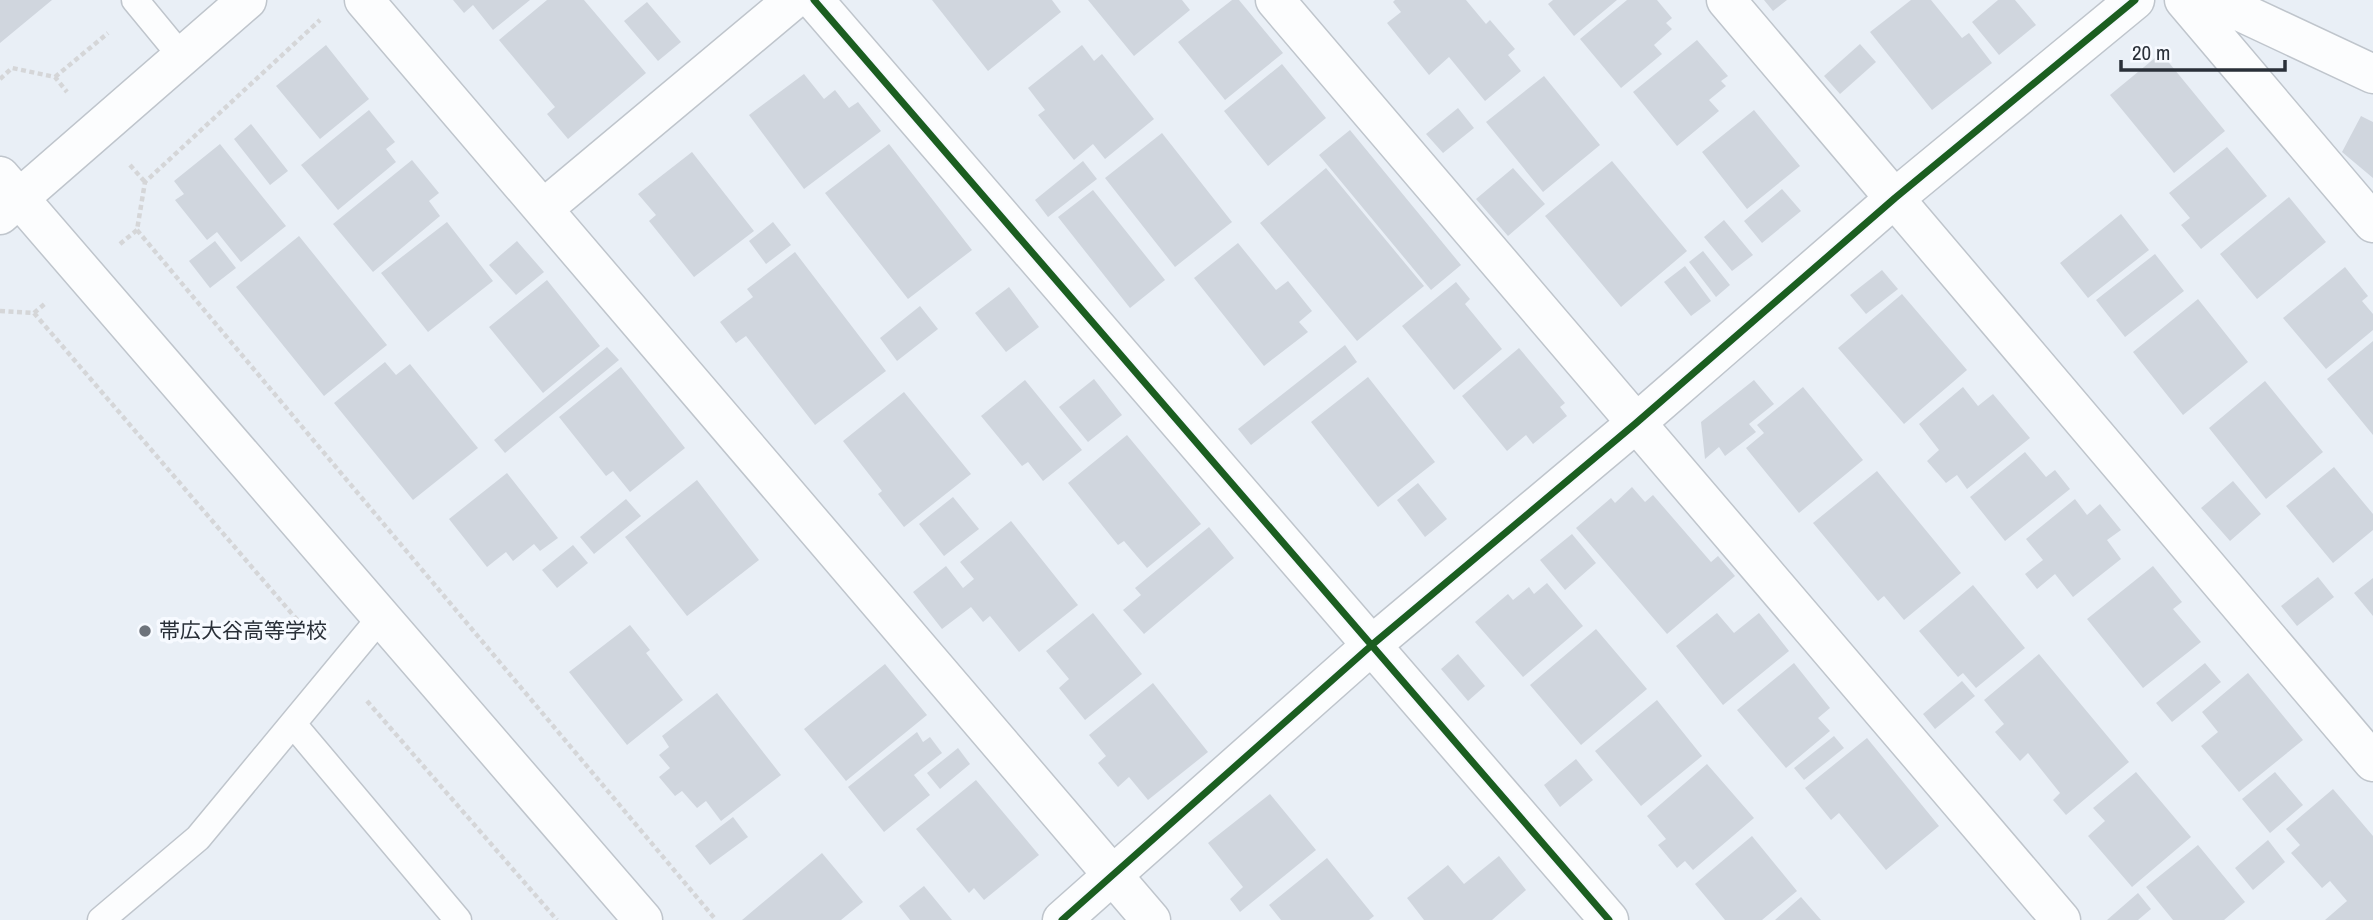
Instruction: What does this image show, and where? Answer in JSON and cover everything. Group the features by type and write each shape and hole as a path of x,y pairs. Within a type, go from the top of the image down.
{"street":[{"path":"247,0 182,57 6,196 83,272 643,920"},
{"path":"364,0 1151,920"},
{"path":"543,209 793,0"},
{"path":"814,0 1373,643 1609,920"},
{"path":"1275,0 2061,920"},
{"path":"1726,0 2373,762"},
{"path":"1062,920 1373,643 1635,424 1895,198 2135,0"},
{"path":"2185,0 2373,223"},
{"path":"2215,0 2373,74"}],"lane":[{"path":"137,3 182,57"},
{"path":"101,920 198,838 381,617"},
{"path":"293,724 458,920"}],"path":[{"path":"55,77 137,3"},
{"path":"83,272 137,230 145,183 321,18"},
{"path":"137,230 716,920"},
{"path":"34,313 557,920"}],"building":[{"path":"0,0 52,0 0,43"},
{"path":"453,0 530,0 493,30 473,5 464,13"},
{"path":"547,0 584,0 646,73 568,139 547,114 555,107 499,40"},
{"path":"932,0 1052,0 1061,12 988,71"},
{"path":"1088,0 1182,0 1190,10 1134,56"},
{"path":"1232,0 1239,0 1283,53 1225,100 1178,42"},
{"path":"1466,0 1486,24 1490,20 1515,49 1508,55 1521,71 1485,101 1449,57 1429,75 1387,23 1401,12 1393,2"},
{"path":"1553,0 1617,0 1574,36 1548,4"},
{"path":"1627,0 1657,0 1672,18 1666,23 1672,29 1654,45 1662,54 1621,88 1580,39"},
{"path":"1764,0 1787,0 1773,11"},
{"path":"1911,0 1931,0 1962,38 1969,33 1992,63 1932,110 1870,32"},
{"path":"1998,0 2015,0 2036,25 1999,55 1972,22"},
{"path":"647,2 681,42 658,61 624,21"},
{"path":"1697,40 1728,76 1721,81 1726,86 1709,100 1719,111 1677,146 1633,92"},
{"path":"1860,44 1876,62 1840,94 1824,76"},
{"path":"326,45 369,99 320,139 276,86"},
{"path":"1082,45 1094,61 1102,54 1154,119 1105,159 1093,144 1074,160 1038,115 1045,110 1028,88"},
{"path":"2161,53 2225,131 2174,173 2110,95"},
{"path":"1282,64 1326,118 1268,166 1224,111"},
{"path":"804,74 824,99 835,90 849,108 858,102 881,131 804,189 749,115"},
{"path":"1544,76 1600,145 1543,192 1486,122"},
{"path":"1458,108 1474,128 1443,153 1426,134"},
{"path":"369,110 395,142 386,149 396,162 338,210 301,165"},
{"path":"1754,110 1800,166 1747,209 1702,152"},
{"path":"2361,116 2373,122 2373,178 2342,152"},
{"path":"251,124 288,171 270,185 234,139"},
{"path":"1350,130 1461,265 1431,290 1319,155"},
{"path":"1162,133 1232,222 1175,267 1105,178"},
{"path":"220,144 286,226 241,262 217,232 207,240 175,200 184,194 174,181"},
{"path":"889,144 972,250 908,299 825,193"},
{"path":"2227,147 2267,196 2201,249 2181,225 2190,218 2169,193"},
{"path":"692,152 754,231 694,277 649,221 656,215 638,194"},
{"path":"412,160 439,193 429,201 440,216 373,272 333,224"},
{"path":"1083,161 1097,179 1048,217 1035,200"},
{"path":"1612,161 1687,251 1621,307 1545,216"},
{"path":"1326,168 1424,286 1357,341 1260,223"},
{"path":"1513,168 1545,204 1508,236 1476,199"},
{"path":"1782,189 1801,211 1762,243 1744,221"},
{"path":"1093,190 1165,280 1130,308 1058,217"},
{"path":"2289,197 2326,242 2257,299 2220,254"},
{"path":"2121,214 2149,250 2088,298 2060,263"},
{"path":"1724,220 1753,255 1732,271 1704,237"},
{"path":"447,222 493,281 428,332 381,273"},
{"path":"773,222 791,245 766,264 749,241"},
{"path":"299,236 387,345 324,396 236,287"},
{"path":"215,241 236,268 210,288 189,261"},
{"path":"517,241 544,272 516,295 489,265"},
{"path":"1238,243 1276,290 1288,281 1312,311 1299,322 1308,332 1264,366 1194,278"},
{"path":"1703,251 1730,285 1716,297 1689,262"},
{"path":"795,252 886,371 815,425 746,336 736,343 720,322 753,297 747,289"},
{"path":"2155,254 2184,291 2125,337 2096,300"},
{"path":"1685,266 1711,301 1691,316 1664,282"},
{"path":"2345,267 2368,296 2362,301 2373,314 2373,330 2326,369 2283,318"},
{"path":"1882,270 1898,289 1866,314 1850,295"},
{"path":"547,280 600,346 543,393 489,327"},
{"path":"1456,282 1470,299 1465,304 1502,349 1454,390 1402,326"},
{"path":"1009,287 1039,327 1006,352 975,313"},
{"path":"1902,294 1967,370 1904,424 1838,348"},
{"path":"2198,299 2248,362 2183,415 2133,352"},
{"path":"920,306 938,329 897,361 880,338"},
{"path":"2373,341 2373,435 2327,379"},
{"path":"1345,345 1357,362 1251,445 1238,429"},
{"path":"607,347 619,360 505,453 494,440"},
{"path":"1519,348 1565,403 1560,407 1567,416 1533,444 1526,435 1507,451 1462,396"},
{"path":"385,362 396,375 410,364 478,448 413,500 334,403"},
{"path":"621,367 685,448 630,492 613,471 606,476 559,417"},
{"path":"1368,377 1435,462 1378,507 1311,422"},
{"path":"1094,379 1122,415 1088,442 1059,407"},
{"path":"1025,380 1082,450 1043,481 1028,462 1022,466 981,416"},
{"path":"1754,380 1774,404 1749,424 1756,432 1725,456 1719,447 1705,459 1701,422"},
{"path":"2265,381 2323,452 2266,499 2209,428"},
{"path":"1803,387 1863,460 1799,513 1746,448 1764,433 1757,425"},
{"path":"1963,387 1978,406 1993,394 2030,438 1967,489 1957,475 1946,483 1927,461 1939,450 1919,424"},
{"path":"904,392 971,474 904,527 878,494 882,491 843,441"},
{"path":"1127,435 1201,524 1147,568 1124,541 1118,545 1068,483"},
{"path":"2025,452 2046,477 2055,470 2070,489 2005,541 1970,497"},
{"path":"2334,467 2373,514 2373,530 2333,563 2286,506"},
{"path":"1877,471 1961,573 1904,620 1884,596 1878,601 1813,523"},
{"path":"507,473 558,538 540,551 534,544 513,561 506,552 487,567 449,519"},
{"path":"697,480 759,560 687,616 625,537"},
{"path":"2233,481 2261,514 2230,541 2201,508"},
{"path":"1418,483 1447,519 1425,537 1397,500"},
{"path":"1632,487 1645,502 1653,495 1711,562 1718,556 1735,576 1667,634 1576,528 1611,498 1615,503"},
{"path":"953,497 979,529 944,556 919,524"},
{"path":"626,499 641,516 594,554 580,537"},
{"path":"2075,499 2087,515 2100,504 2121,530 2107,540 2121,559 2073,597 2055,574 2037,589 2025,574 2043,560 2026,539"},
{"path":"1011,521 1078,605 1019,652 990,616 983,622 971,607 942,629 913,592 946,566 963,588 974,579 960,562"},
{"path":"1209,527 1234,558 1144,634 1123,610 1141,595 1135,588"},
{"path":"1572,534 1596,563 1565,590 1540,560"},
{"path":"573,545 588,563 557,588 542,570"},
{"path":"2153,566 2182,602 2173,609 2201,642 2143,688 2087,619"},
{"path":"2318,577 2334,597 2297,626 2281,606"},
{"path":"2373,578 2373,616 2354,593"},
{"path":"1547,583 1583,626 1523,677 1475,622 1508,594 1513,600 1529,587 1534,594"},
{"path":"1973,585 2025,648 1976,688 1963,673 1958,677 1919,631"},
{"path":"1093,613 1142,674 1085,720 1059,688 1069,679 1046,651"},
{"path":"1717,613 1734,633 1759,613 1789,651 1723,705 1676,646"},
{"path":"630,625 650,650 646,653 683,700 627,745 569,672"},
{"path":"1596,629 1647,689 1581,745 1530,685"},
{"path":"1458,654 1485,686 1468,701 1441,669"},
{"path":"2039,654 2129,762 2066,815 2053,800 2060,793 2028,753 2020,761 1995,732 2004,724 1984,700"},
{"path":"1794,663 1830,708 1818,718 1830,731 1786,768 1737,710"},
{"path":"2205,663 2221,682 2172,722 2156,703"},
{"path":"885,664 927,715 846,781 804,729"},
{"path":"2248,673 2303,740 2239,792 2201,746 2218,732 2202,712"},
{"path":"1962,681 1975,696 1935,729 1923,714"},
{"path":"1153,683 1208,752 1148,800 1129,777 1118,787 1098,763 1106,756 1089,735"},
{"path":"717,693 781,775 721,821 706,801 697,808 682,791 675,796 659,777 670,768 659,755 669,747 662,736"},
{"path":"1657,700 1702,756 1641,806 1595,751"},
{"path":"917,732 923,742 930,737 942,753 914,775 930,795 884,832 848,787"},
{"path":"1834,736 1844,748 1804,780 1794,768"},
{"path":"1867,738 1939,826 1886,870 1839,813 1831,820 1805,788"},
{"path":"958,748 970,764 940,789 927,773"},
{"path":"1576,759 1593,780 1560,807 1544,785"},
{"path":"1707,764 1754,818 1693,870 1685,861 1677,868 1658,845 1666,839 1647,816"},
{"path":"2136,772 2191,837 2132,887 2088,836 2105,821 2093,808"},
{"path":"2275,772 2303,805 2270,833 2242,799"},
{"path":"976,780 1039,855 984,900 974,888 969,893 916,829"},
{"path":"2333,789 2373,836 2373,920 2325,920 2347,901 2330,881 2322,888 2291,853 2300,845 2286,829"},
{"path":"1270,794 1316,850 1240,912 1230,899 1243,887 1208,843"},
{"path":"733,817 748,837 710,865 695,846"},
{"path":"1752,836 1797,891 1762,920 1725,920 1695,884"},
{"path":"2268,840 2285,862 2253,890 2235,868"},
{"path":"2198,845 2245,902 2224,920 2173,920 2146,887"},
{"path":"822,853 863,902 841,920 742,920"},
{"path":"1499,856 1526,890 1492,920 1424,920 1407,898 1448,865 1464,884"},
{"path":"1327,858 1374,916 1369,920 1281,920 1269,905"},
{"path":"924,886 952,920 910,920 899,906"},
{"path":"2138,893 2151,909 2138,920 2107,920"},
{"path":"1801,897 1821,920 1775,920"}],"cycle path":[{"path":"814,0 1609,920"},
{"path":"1062,920 1373,644 1635,424 1895,198 2135,0"}],"place":[{"name":"帯広大谷高等学校","path":"145,631"}]}
